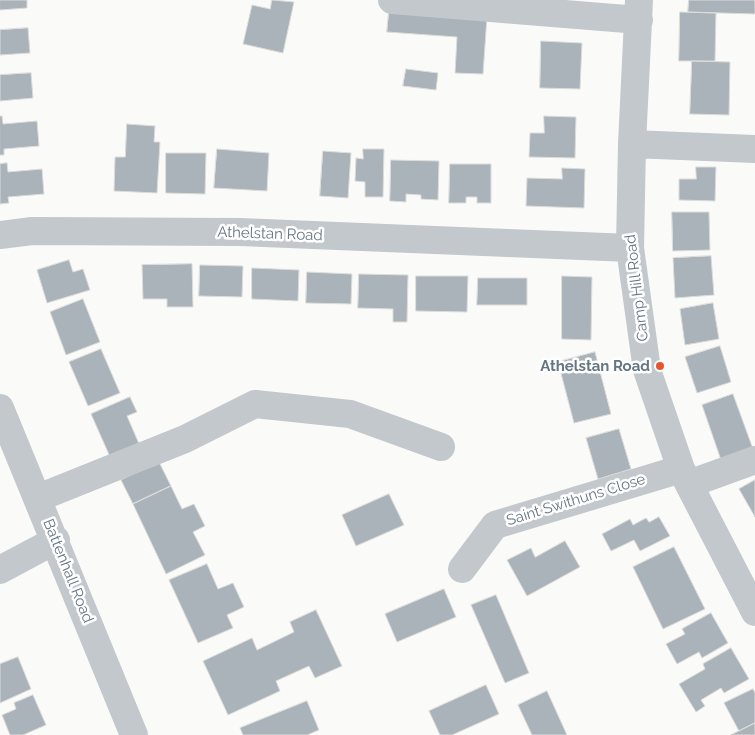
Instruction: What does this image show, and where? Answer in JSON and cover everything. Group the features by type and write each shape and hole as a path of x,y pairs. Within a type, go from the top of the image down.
{"street":[{"path":"392,0 639,10"},
{"name":"Camp Hill Road","path":"639,10 632,144 630,248 647,370 685,476 755,612"},
{"path":"632,144 755,148"},
{"name":"Athelstan Road","path":"0,235 32,231 240,232 630,248"},
{"path":"38,498 185,439 255,404 350,414 441,447"},
{"name":"Battenhall Road","path":"0,408 56,540 134,735"},
{"name":"Saint Swithuns Close","path":"462,570 495,525 755,460"},
{"path":"0,570 56,540"}],"building":[{"path":"0,0 27,0 27,8 0,10"},
{"path":"272,0 294,2 283,53 243,44 252,5 270,9"},
{"path":"689,0 755,0 755,14 688,12"},
{"path":"389,11 487,17 483,74 455,73 457,37 387,32"},
{"path":"680,12 716,13 715,61 679,61"},
{"path":"28,28 30,53 0,55 0,30"},
{"path":"541,41 582,43 580,89 540,88"},
{"path":"692,61 730,62 729,115 690,114"},
{"path":"406,69 438,73 436,90 403,86"},
{"path":"31,73 33,98 0,101 0,75"},
{"path":"0,116 2,116 3,124 37,121 39,146 4,149 4,155 0,155"},
{"path":"544,116 576,117 575,158 529,157 530,133 544,133"},
{"path":"127,124 155,126 154,142 160,142 157,193 114,191 115,157 125,157"},
{"path":"217,149 269,153 267,191 214,188"},
{"path":"363,149 384,149 383,197 365,197 365,182 355,181 356,158 363,159"},
{"path":"323,151 351,153 348,198 320,196"},
{"path":"166,153 206,153 205,194 166,193"},
{"path":"391,160 439,161 438,200 421,199 421,195 406,194 406,202 390,201"},
{"path":"7,163 8,172 42,169 44,194 8,197 9,203 0,204 0,164"},
{"path":"450,164 491,164 491,203 477,203 477,197 466,197 466,203 449,203"},
{"path":"696,167 716,167 715,201 679,200 679,179 696,179"},
{"path":"562,168 585,169 584,208 526,206 527,178 562,179"},
{"path":"672,212 709,212 710,250 673,251"},
{"path":"711,256 714,295 675,298 673,258"},
{"path":"69,260 73,272 83,269 90,290 47,303 37,270"},
{"path":"192,264 193,307 167,307 167,299 143,299 142,265"},
{"path":"200,265 243,266 242,297 199,296"},
{"path":"252,268 299,270 298,301 252,299"},
{"path":"307,272 352,274 351,304 306,303"},
{"path":"359,274 408,275 407,322 393,322 393,309 358,308"},
{"path":"416,276 468,276 467,312 416,311"},
{"path":"562,276 592,277 591,340 562,339"},
{"path":"478,278 527,278 527,305 477,305"},
{"path":"83,299 100,342 66,355 50,312"},
{"path":"713,303 719,339 685,345 680,309"},
{"path":"720,346 731,382 697,393 685,357"},
{"path":"101,349 120,393 88,406 69,362"},
{"path":"595,352 611,414 574,423 558,362"},
{"path":"733,394 753,449 721,460 702,405"},
{"path":"130,397 137,412 127,416 140,446 111,459 91,414"},
{"path":"619,429 631,469 598,479 586,438"},
{"path":"159,462 171,486 133,504 121,480"},
{"path":"755,480 755,517 739,489"},
{"path":"171,486 182,509 194,504 205,526 193,532 205,555 166,574 133,504"},
{"path":"389,494 404,525 356,546 342,515"},
{"path":"659,517 670,536 640,551 634,540 611,551 602,534 630,519 633,525 646,518 649,522"},
{"path":"565,541 580,567 527,596 507,560 531,548 535,557"},
{"path":"674,547 705,609 663,629 633,567"},
{"path":"207,564 218,589 233,583 244,607 227,615 233,628 198,643 169,580"},
{"path":"444,589 456,617 397,642 385,614"},
{"path":"496,595 529,673 505,683 471,605"},
{"path":"316,610 342,666 315,678 309,666 276,681 280,691 228,715 203,661 252,638 257,650 294,632 290,622"},
{"path":"711,613 728,643 702,658 699,652 677,664 666,644 685,634 682,629"},
{"path":"731,648 749,679 724,693 721,688 701,700 705,706 696,712 679,684 705,669 703,664"},
{"path":"18,657 31,689 0,703 0,664"},
{"path":"486,685 499,714 452,735 440,735 429,711"},
{"path":"753,689 755,693 755,723 739,731 724,703"},
{"path":"547,691 567,735 532,735 518,705"},
{"path":"33,695 46,725 23,735 10,735 2,715 16,709 14,703"},
{"path":"307,701 319,730 307,735 243,735 240,728"},
{"path":"755,723 755,735 731,735"}],"place":[{"name":"Athelstan Road","path":"660,366"}]}
